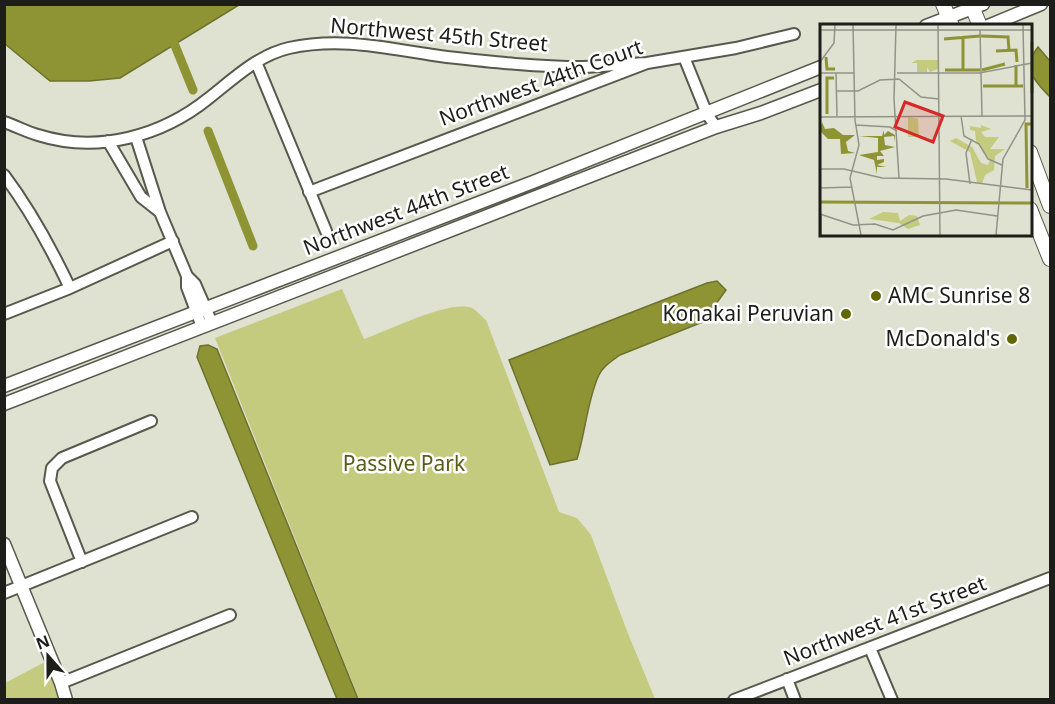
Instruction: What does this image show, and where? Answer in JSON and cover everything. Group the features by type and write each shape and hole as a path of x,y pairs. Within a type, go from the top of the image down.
{"main road":[{"path":"976,6 980,24"},
{"path":"1031,157 1050,206"},
{"path":"1031,214 1050,259"}],"street":[{"path":"993,24 1041,4"},
{"path":"930,24 976,6"},
{"name":"Northwest 44th Court","path":"309,192 647,63 736,48 794,34"},
{"name":"Northwest 45th Street","path":"4,122 39,136 65,140 108,141 136,137 180,119 256,62 287,49 334,43 357,43 448,57 529,64 582,67 647,63"},
{"path":"684,57 707,114 716,127"},
{"path":"256,62 326,231"},
{"name":"Northwest 44th Street","path":"4,387 707,114 820,67"},
{"name":"Northwest 44th Street","path":"4,404 716,127 820,90"},
{"path":"136,137 160,212 187,276 195,284 207,325"},
{"path":"108,141 141,197 160,212"},
{"path":"4,175 33,215 70,288"},
{"path":"4,314 70,288 173,241"},
{"path":"82,562 50,481 52,468 62,458 151,422"},
{"path":"4,593 192,517"},
{"path":"4,544 66,699"},
{"name":"Northwest 41st Street","path":"734,699 1050,578"},
{"path":"61,683 230,615"},
{"path":"870,648 892,699"},
{"path":"787,679 795,699"}],"green space":[{"name":"Passive Park","path":"342,289 364,339 418,317 449,308 462,306 472,308 486,320 559,512 577,518 591,535 655,699 359,699 215,338"},
{"path":"45,662 61,694 60,699 5,700 5,683"}],"shaded area":[{"path":"4,5 239,5 120,78 50,81 5,44"},
{"path":"1038,47 1050,61 1050,97 1032,74 1033,55"},
{"path":"717,281 726,290 703,322 620,355 603,369 592,394 577,459 550,465 509,360"},
{"path":"208,345 217,349 358,699 337,699 197,357 200,346"}],"waterway":[{"path":"174,43 193,90"},
{"path":"208,131 253,246"}],"place":[{"name":"AMC Sunrise 8","path":"876,296"},
{"name":"Konakai Peruvian","path":"846,314"},
{"name":"McDonald's","path":"1012,339"}]}
